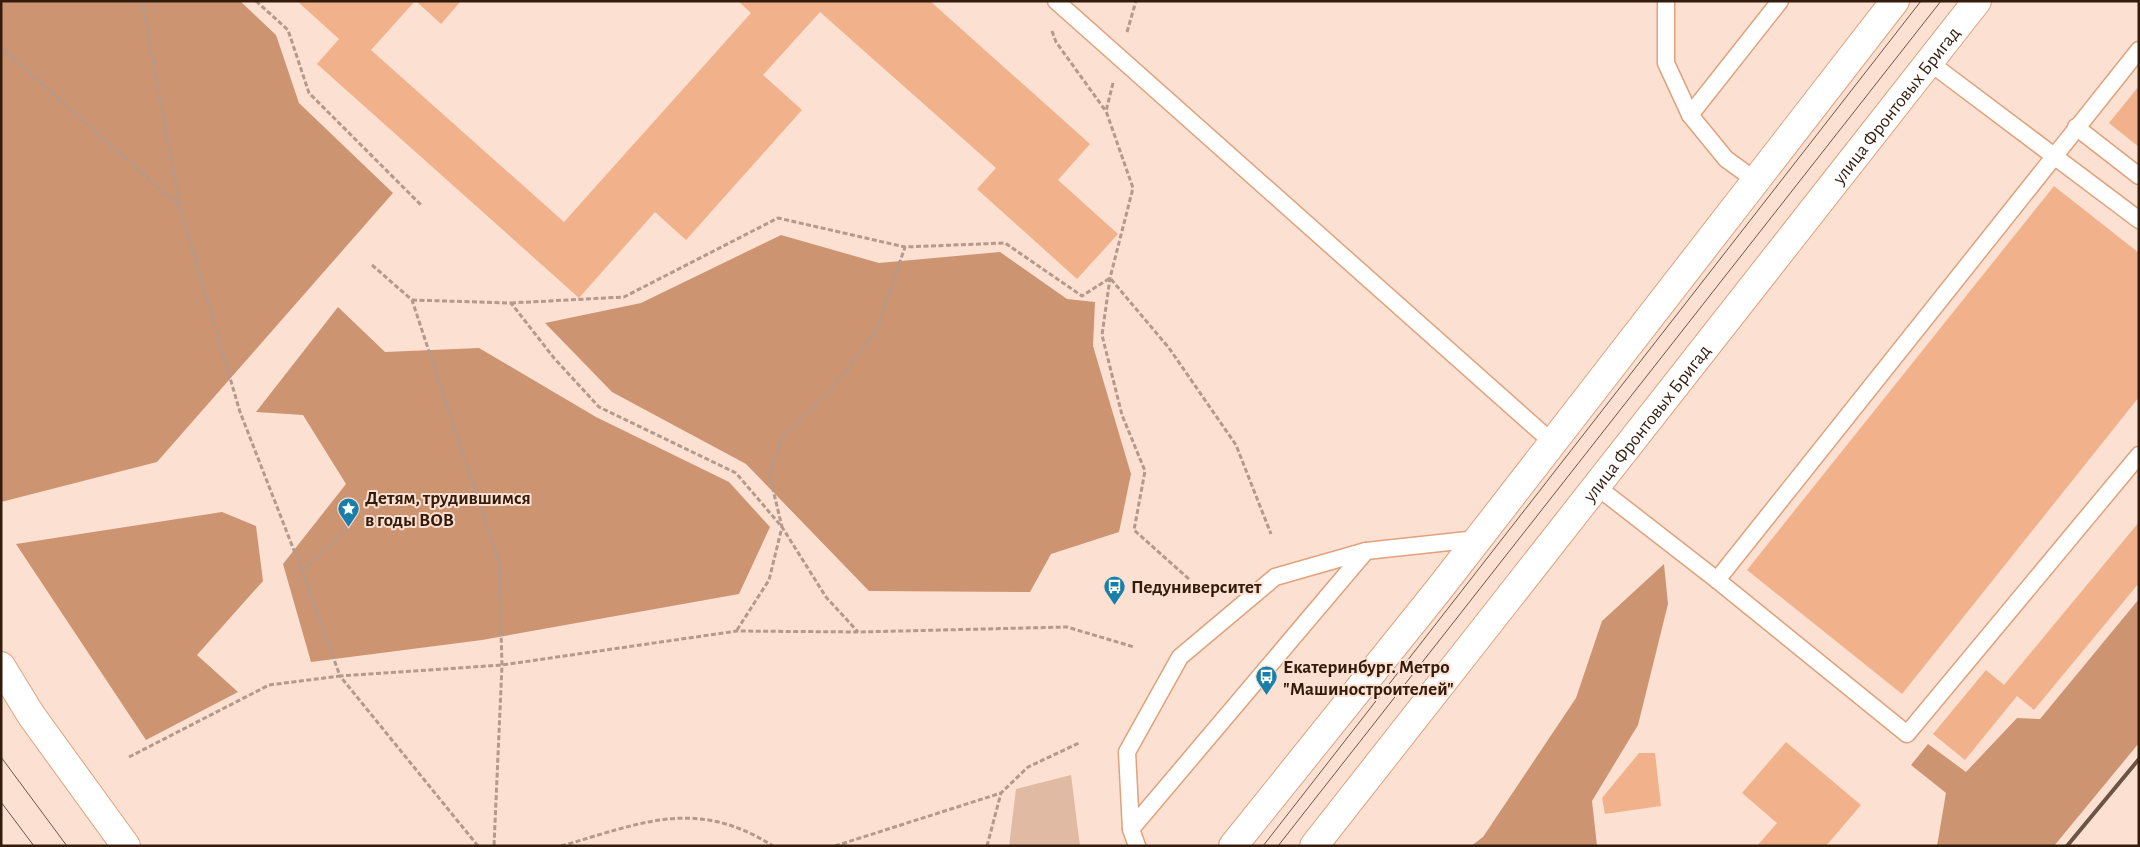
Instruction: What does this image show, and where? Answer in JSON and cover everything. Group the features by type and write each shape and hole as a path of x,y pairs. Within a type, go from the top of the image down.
{"main road":[{"path":"1233,846 1553,442 1895,1"},
{"name":"улица Фронтовых Бригад","path":"1314,846 1978,1"},
{"path":"1,666 31,714 126,846"},
{"path":"1,700 31,714"}],"lane":[{"path":"1056,1 1553,442"},
{"path":"1666,1 1666,63 1690,115 1726,159 1756,180"},
{"path":"1690,115 1780,1"},
{"path":"1717,580 2139,50"},
{"path":"1929,62 2139,220"},
{"path":"2076,127 2139,176"},
{"path":"1596,486 1717,580 1907,734 2139,455"},
{"path":"1138,846 1131,829 1127,752 1180,657 1275,576 1366,551 1477,539"},
{"path":"1131,829 1366,551"}],"path":[{"path":"142,1 180,207 240,412 302,571 340,676 478,846"},
{"path":"256,1 288,30 309,93 422,206"},
{"path":"1050,26 1056,42 1106,111 1133,188 1110,278 1102,335 1122,415 1145,471 1134,530 1190,580"},
{"path":"1,46 180,207"},
{"path":"1106,111 1119,58"},
{"path":"412,300 512,303 624,297 778,218 905,247 1005,243 1082,296 1110,278"},
{"path":"737,631 770,580 782,527 769,473 783,436 831,390 876,331 905,247"},
{"path":"372,265 412,300 499,563 502,665 494,846"},
{"path":"1110,278 1169,348 1236,445 1271,534"},
{"path":"512,303 554,358 599,407 736,473 782,527 826,597 859,632"},
{"path":"302,571 349,526"},
{"path":"129,757 268,685 340,676 502,665 737,631 859,632 1067,626 1134,647"},
{"path":"835,846 1001,793 1028,767 1079,743"},
{"path":"987,846 1001,793"},
{"path":"562,846 643,823 676,817 704,818 732,824 756,835 773,846"}],"shaded area":[{"path":"1,1 240,1 276,35 299,103 393,193 157,462 1,502"},
{"path":"781,235 879,263 1000,252 1067,299 1095,302 1093,346 1131,474 1119,532 1051,554 1030,592 869,591 746,464 612,392 545,323 641,303"},
{"path":"338,307 385,352 479,348 596,417 729,482 770,527 739,594 482,640 311,662 283,564 346,484 303,415 256,412"},
{"path":"222,512 256,526 263,581 197,655 238,692 146,740 16,544"},
{"path":"1664,564 1668,604 1638,725 1592,801 1597,846 1471,846 1483,837 1576,698 1602,621"},
{"path":"2139,599 2139,743 2054,846 1937,846 1946,793 1911,765 1928,744 1966,772 2017,718 2040,719"},
{"path":"1071,775 1080,846 1009,846 1016,789"}],"building":[{"path":"297,1 415,1 371,50 564,222 751,13 738,1 930,1 1090,144 1058,180 1118,234 1077,279 977,189 996,168 820,12 763,75 802,110 686,240 655,212 579,298 317,64 339,39"},
{"path":"416,1 461,1 441,24"},
{"path":"2139,86 2139,147 2109,123"},
{"path":"2054,186 2139,253 2139,397 1902,694 1747,570"},
{"path":"2139,522 2139,583 2034,710 2017,696 1965,760 1933,734 1986,670 2004,685"},
{"path":"1786,742 1861,805 1826,846 1757,846 1777,823 1742,793"},
{"path":"1639,753 1655,753 1661,806 1605,814 1602,798"}],"tram line":[{"path":"1263,846 1921,1"},
{"path":"1278,846 1941,1"},
{"path":"1,757 67,846"},
{"path":"1,802 34,846"}],"railway":[{"path":"2067,846 2139,759"}],"place":[{"name":"Детям, трудившимся в годы ВОВ","path":"349,527"},
{"name":"Педуниверситет","path":"1115,605"},
{"name":"Екатеринбург. Метро \"Машиностроителей\"","path":"1267,696"}]}
